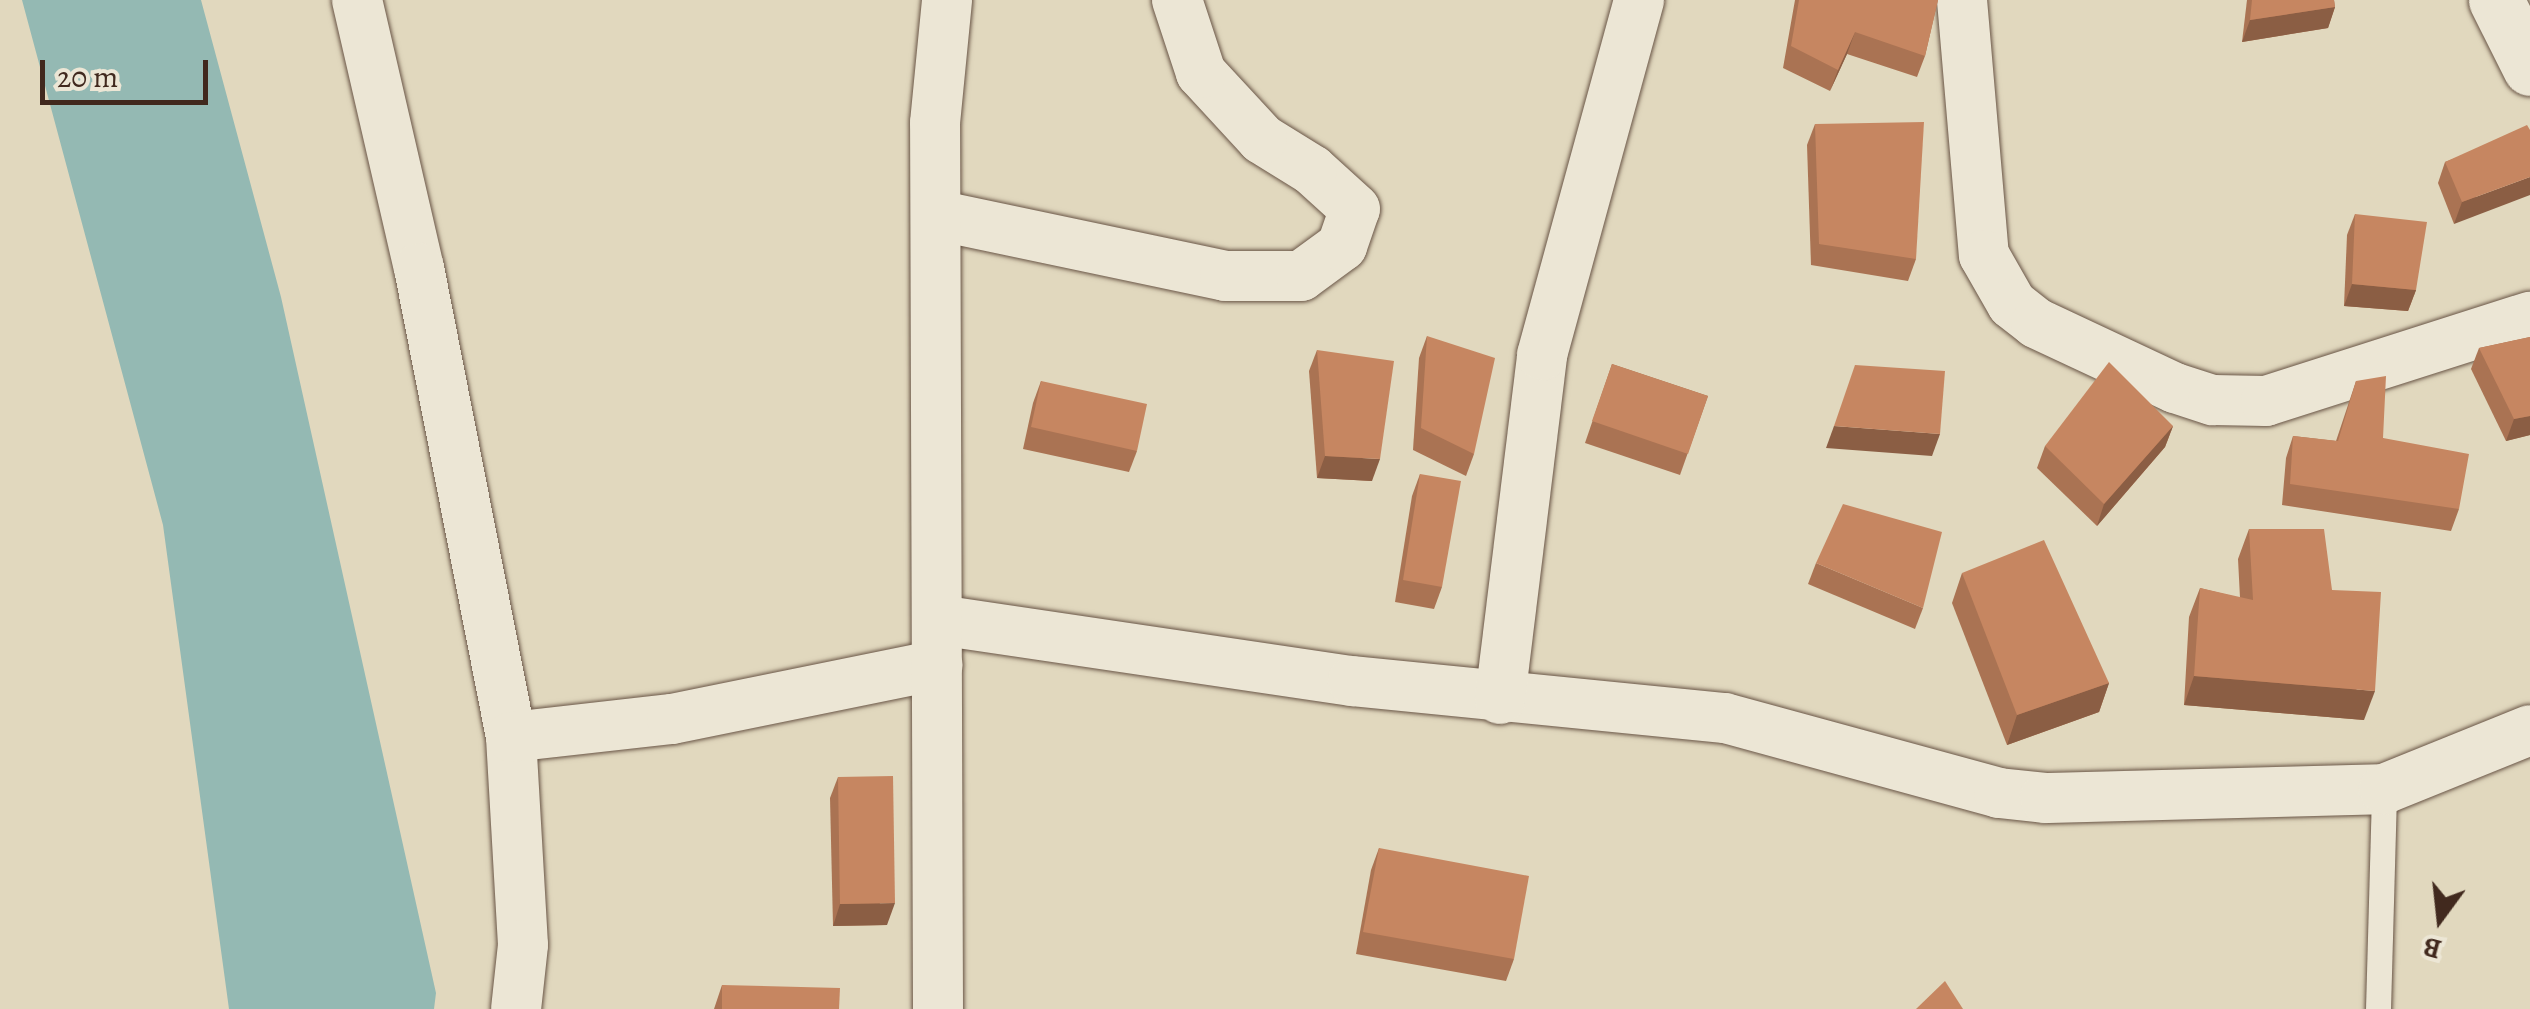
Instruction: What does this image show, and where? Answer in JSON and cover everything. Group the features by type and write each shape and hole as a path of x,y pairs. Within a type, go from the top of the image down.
{"street":[{"path":"358,0 419,268 510,737 523,945 516,1009"},
{"path":"938,1009 937,70 948,0"},
{"path":"936,215 1225,276 1302,276 1342,246 1355,209 1312,170 1262,139 1201,73 1176,0"},
{"path":"1500,699 1542,355 1639,0"},
{"path":"1962,0 1984,255 2012,304 2036,323 2174,388 2213,400 2266,400 2530,317"},
{"path":"2496,0 2530,68"},
{"path":"510,737 672,719 938,642 1725,718 1998,792 2045,798 2384,790 2530,730"}],"lane":[{"path":"2378,1009 2384,790"}],"water":[{"path":"22,0 201,0 281,297 436,993 434,1009 229,1009 163,525"}],"building":[{"path":"1799,0 1938,0 1925,56 1855,32 1838,70 1791,46"},
{"path":"2252,0 2334,0 2335,7 2250,20"},
{"path":"1924,122 1916,259 1819,244 1815,124"},
{"path":"2527,125 2530,177 2462,202 2445,162"},
{"path":"2355,214 2427,222 2416,290 2352,284"},
{"path":"1427,336 1495,358 1474,454 1421,428"},
{"path":"2530,337 2530,416 2514,419 2479,348"},
{"path":"1317,350 1394,361 1380,459 1325,456"},
{"path":"2109,362 2173,426 2104,504 2045,446"},
{"path":"1612,364 1708,396 1688,454 1592,421"},
{"path":"1855,365 1945,371 1940,434 1834,426"},
{"path":"2386,376 2383,438 2469,454 2459,509 2290,484 2293,436 2338,441 2356,381"},
{"path":"1041,381 1147,404 1137,451 1031,427"},
{"path":"1420,474 1461,481 1442,587 1403,580"},
{"path":"1843,504 1942,532 1923,608 1816,563"},
{"path":"2249,529 2324,529 2332,590 2381,592 2375,691 2194,676 2200,588 2253,600"},
{"path":"2044,540 2109,683 2017,715 1962,573"},
{"path":"893,776 895,903 840,904 838,777"},
{"path":"1379,848 1529,876 1514,959 1363,932"},
{"path":"1945,981 1963,1009 1916,1009"},
{"path":"722,985 840,988 839,1009 722,1009"}]}
